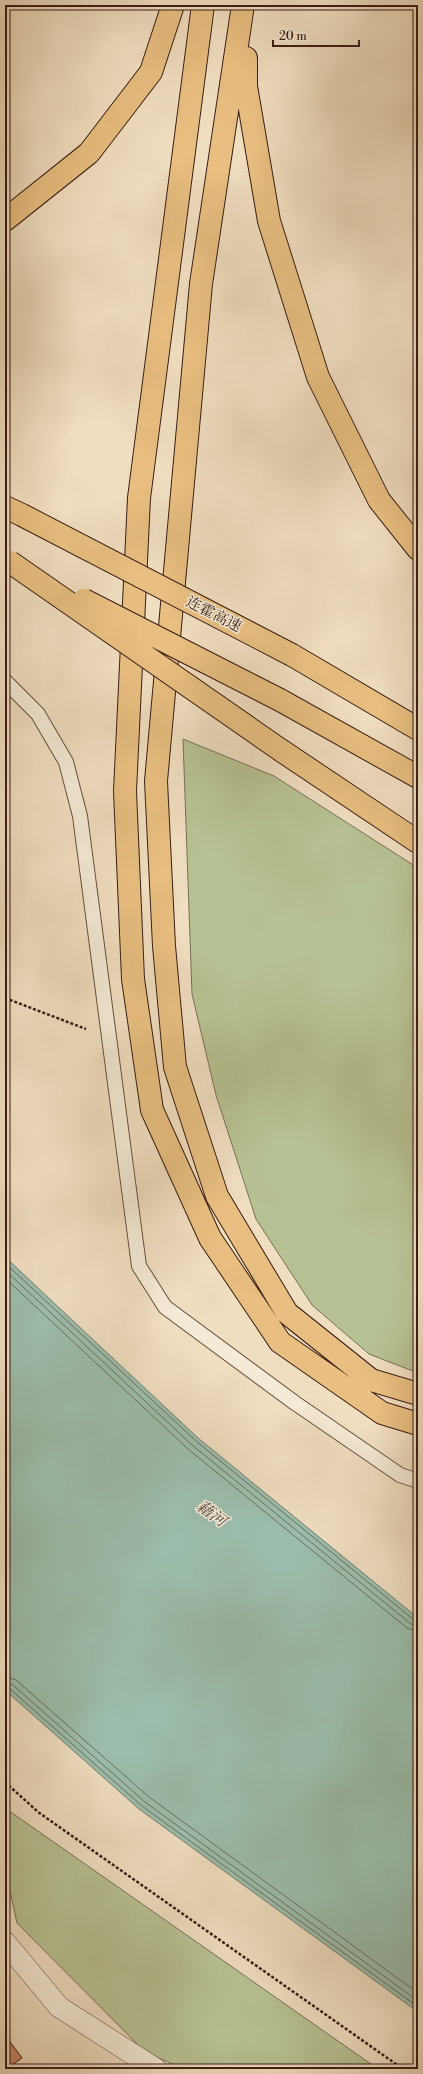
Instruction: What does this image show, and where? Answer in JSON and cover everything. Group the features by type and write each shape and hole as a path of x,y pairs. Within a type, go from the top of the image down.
{"highway":[{"path":"5,220 88,153 151,72 173,5"},
{"path":"203,5 139,498 125,791 133,979 152,1110 210,1238 280,1342 382,1413 418,1424"},
{"path":"243,5 201,284 156,781 164,946 175,1067 217,1196 287,1313 371,1380 418,1394"},
{"path":"247,5 246,86 269,221 316,370 378,500 418,549"},
{"name":"连霍高速","path":"14,511 292,654 418,729"},
{"path":"8,561 280,700 418,777"},
{"path":"8,561 282,751 418,842"}],"street":[{"path":"5,1942 59,2007 156,2069"}],"lane":[{"path":"5,681 38,714 66,762 80,816 139,1266 165,1307 295,1402 400,1475 418,1481"}],"path":[{"path":"5,998 109,1038"},
{"path":"5,1782 38,1812 403,2069"}],"shaded area":[{"path":"183,739 274,776 418,868 418,1373 369,1354 312,1305 256,1219 216,1095 192,994"},
{"path":"5,1808 378,2069 184,2069 145,2052 17,1923 5,1869"}],"water":[{"name":"藉河","path":"5,1257 198,1438 418,1618 418,2012 139,1809 5,1690"}],"building":[{"path":"5,2035 22,2058 6,2069 5,2069"}]}
